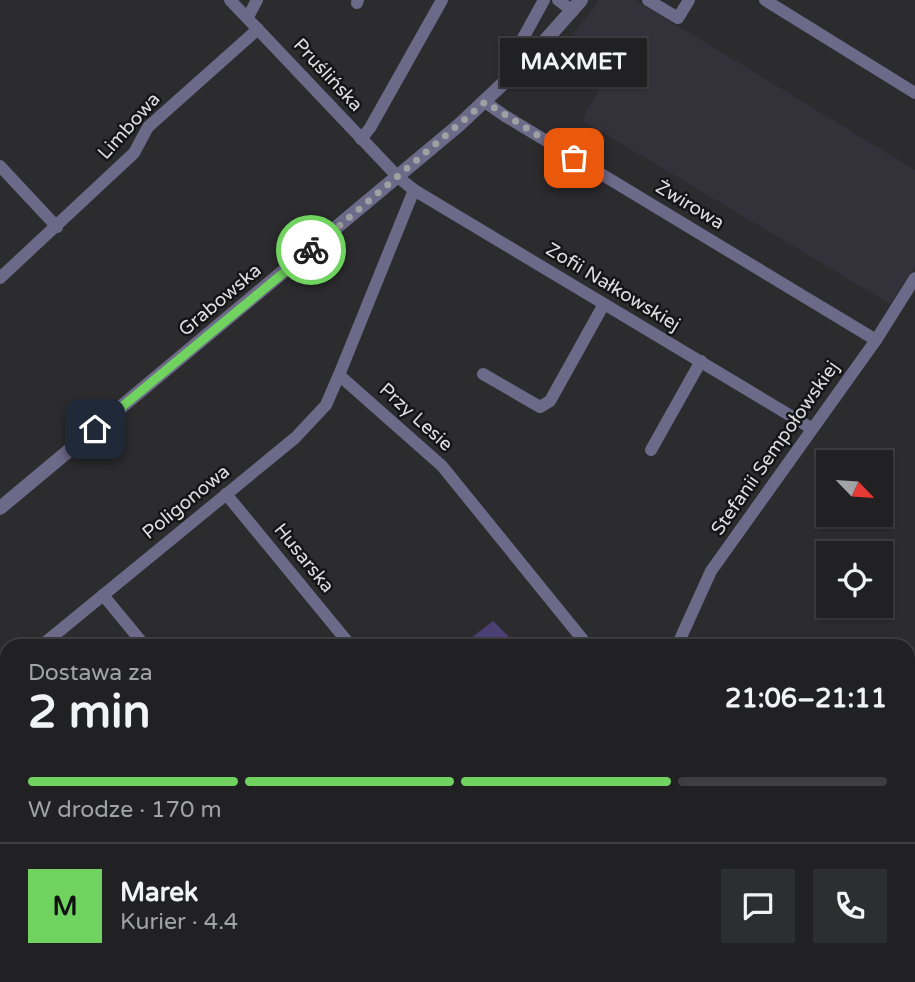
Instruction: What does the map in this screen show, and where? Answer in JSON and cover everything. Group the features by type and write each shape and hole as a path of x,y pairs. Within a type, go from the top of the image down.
{"street":[{"name":"Pruślińska","path":"230,0 398,177"},
{"path":"247,17 257,0"},
{"path":"361,139 370,128 442,0"},
{"path":"527,61 521,53 522,40 544,0"},
{"path":"558,0 577,5"},
{"path":"648,0 678,18 689,0"},
{"path":"770,1 915,93"},
{"name":"Grabowska","path":"0,508 485,102 527,61 577,5"},
{"name":"Limbowa","path":"0,278 134,153 148,127 258,29"},
{"name":"Żwirowa","path":"485,102 876,340"},
{"path":"0,166 57,227"},
{"name":"Zofii Nałkowskiej","path":"398,177 414,190 811,428"},
{"path":"340,375 414,190"},
{"name":"Stefanii Sempołowskiej","path":"680,639 711,571 876,340 915,278"},
{"path":"483,374 540,407 545,406 604,304"},
{"path":"651,450 701,361"},
{"name":"Poligonowa","path":"50,639 295,438 326,405 340,375"},
{"name":"Przy Lesie","path":"340,375 442,466 582,639"},
{"name":"Husarska","path":"226,494 345,639"},
{"path":"103,595 139,639"}],"shaded area":[{"path":"600,0 635,0 915,170 915,267 890,304 582,120 616,58 572,35"},
{"path":"493,621 511,639 470,639"}],"way so far":[{"path":"311,250 485,102 574,158"}],"place":[{"name":"MAXMET","path":"574,158"}],"route":[{"path":"95,429 311,250"}]}
